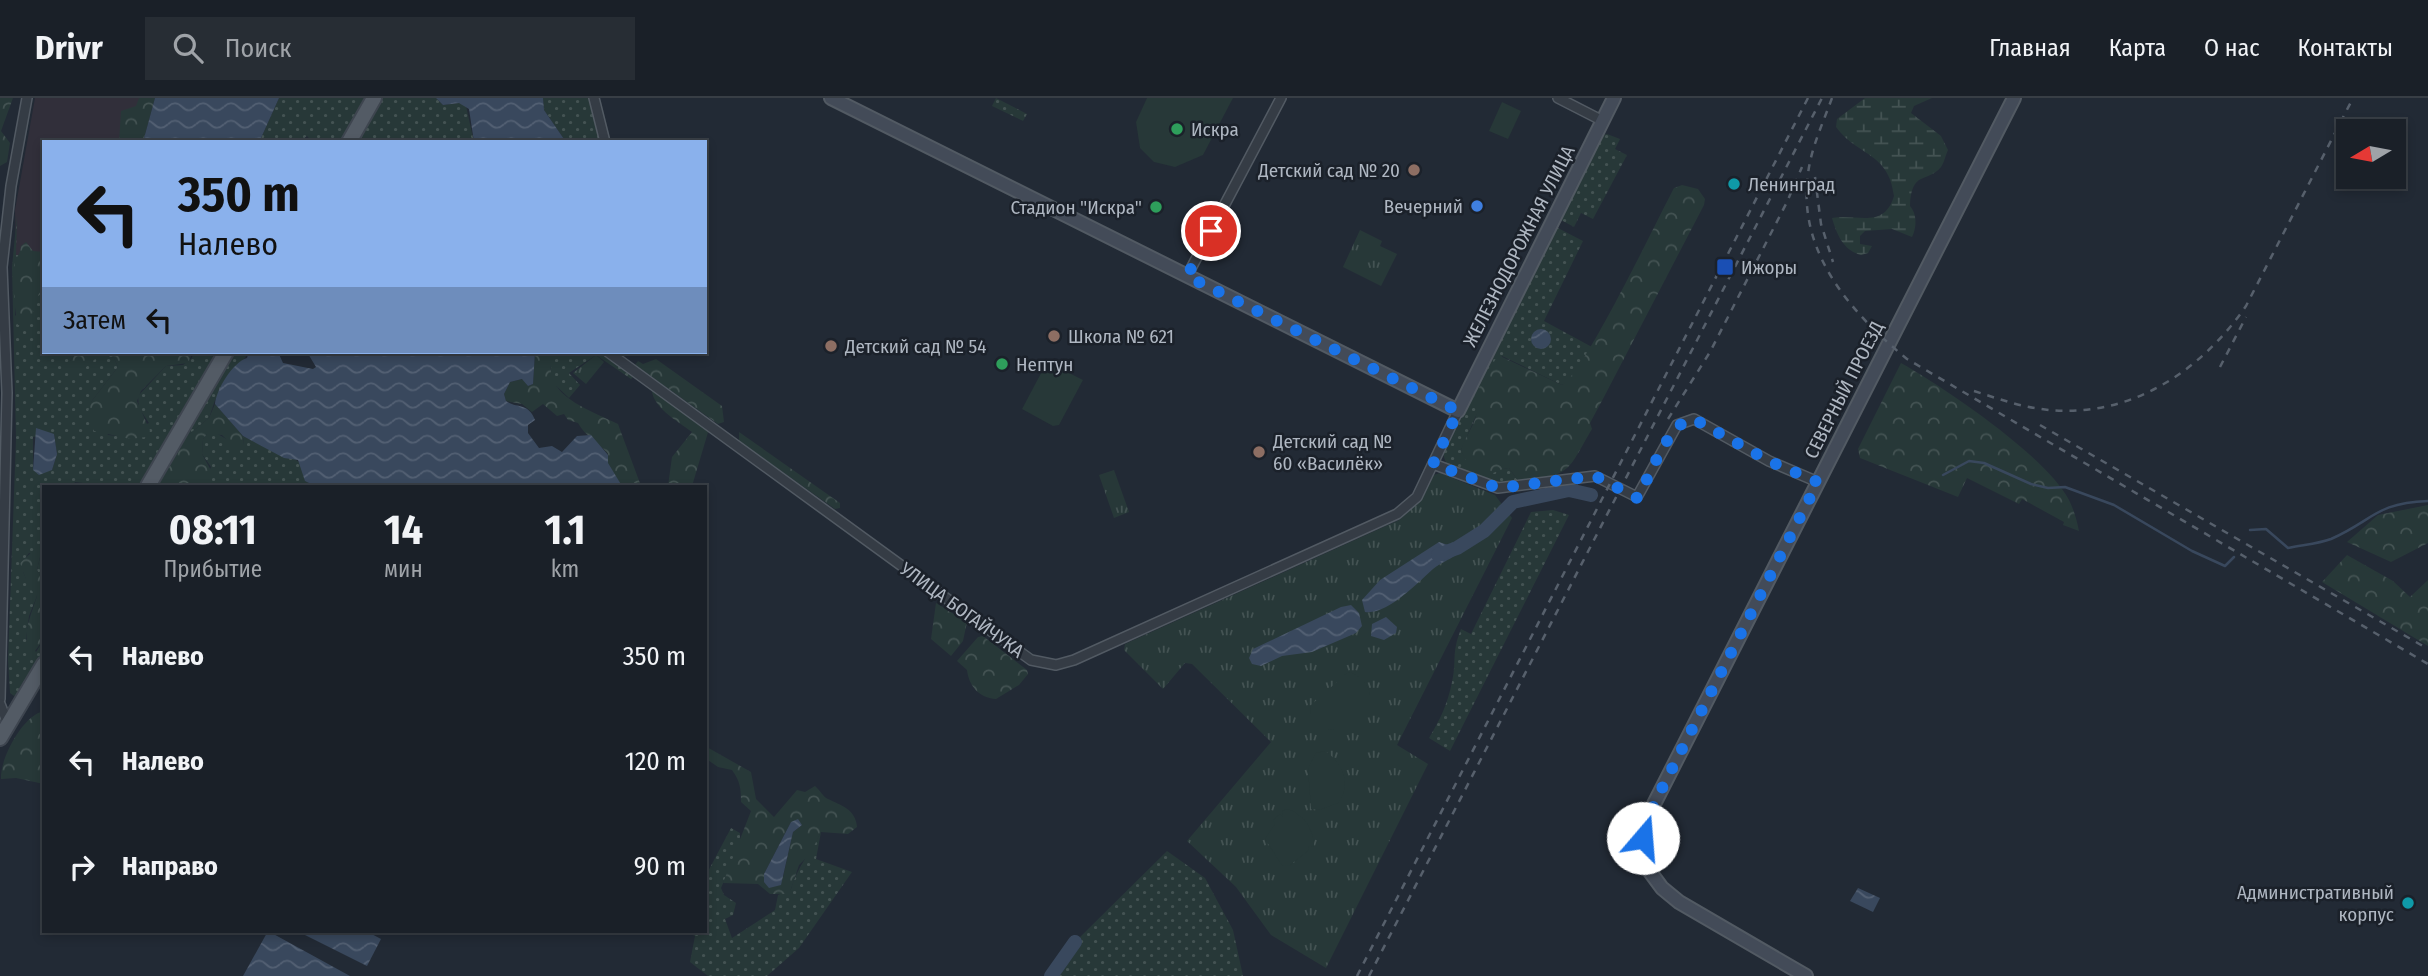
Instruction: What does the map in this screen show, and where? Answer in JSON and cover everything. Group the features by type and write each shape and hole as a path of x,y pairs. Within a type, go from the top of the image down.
{"main road":[{"path":"350,140 374,98"},
{"path":"149,485 225,354"},
{"path":"0,738 42,667"}],"street":[{"path":"0,699 7,393 2,267 10,186 27,98"},
{"path":"594,98 604,140"},
{"path":"831,98 1458,411"},
{"path":"1187,276 1281,98"},
{"path":"1558,98 1603,121"},
{"name":"ЖЕЛЕЗНОДОРОЖНАЯ УЛИЦА","path":"1458,411 1614,98"},
{"name":"СЕВЕРНЫЙ ПРОЕЗД","path":"1806,976 1679,902 1662,888 1648,869 1643,838 1654,804 2014,98"},
{"name":"УЛИЦА БОГАЙЧУКА","path":"611,354 1031,660 1056,665 1074,660 1397,514 1417,497 1458,411"},
{"path":"1433,464 1498,488 1595,476 1637,498 1673,431 1683,421 1694,419 1769,461 1818,482"},
{"path":"0,704 8,724"}],"shaded area":[{"path":"35,98 153,98 141,140 42,140 42,257 16,255 15,210"}],"green space":[{"path":"0,98 13,98 1,131 10,143 7,162 0,166"},
{"path":"139,98 155,98 144,140 119,140 121,111 136,106"},
{"path":"279,98 367,98 342,140 311,140 307,136 302,140 261,138"},
{"path":"382,98 436,98 443,105 459,103 466,106 474,140 357,140"},
{"path":"543,98 589,98 600,137 597,140 565,140 544,110"},
{"path":"996,98 1027,114 1023,121 992,106"},
{"name":"Искра","path":"1147,98 1233,98 1203,155 1175,167 1154,162 1140,148 1136,122"},
{"path":"1865,98 1932,98 1914,106 1911,113 1941,136 1948,150 1941,167 1913,187 1910,206 1915,225 1912,237 1892,229 1865,231 1860,236 1860,244 1872,246 1868,253 1861,255 1850,250 1842,241 1832,218 1876,217 1889,207 1894,196 1891,182 1879,162 1853,144 1836,127 1837,119"},
{"path":"1502,102 1521,111 1508,139 1489,131"},
{"path":"1602,135 1620,139 1615,149 1627,155 1593,219 1581,213 1574,227 1559,219"},
{"path":"1682,185 1698,189 1705,199 1704,205 1590,423 1592,429 1573,462 1553,476 1525,483 1519,482 1509,468 1476,475 1469,468 1461,450 1476,416 1477,403 1474,396 1498,355 1562,385 1572,375 1602,327 1674,188"},
{"path":"17,215 16,255 20,255 15,262 15,316 35,296 42,293 42,354 75,354 70,361 92,360 101,354 114,358 118,367 91,402 108,435 117,436 149,423 139,408 138,396 166,366 183,365 192,358 193,354 216,354 140,485 83,485 75,482 74,485 42,485 42,577 37,570 40,557 29,553 23,571 37,596 29,616 26,639 36,652 42,642 42,652 18,694 14,696 10,693 8,660 16,439 12,267","holes":["54,434 57,454 52,470 33,470 33,437"]},
{"path":"1556,227 1583,241 1544,321 1592,347 1569,381 1562,385 1502,356 1461,450 1465,458 1500,469 1509,468 1519,482 1496,484 1447,466 1443,454"},
{"path":"1360,230 1382,241 1380,246 1397,254 1381,286 1343,267"},
{"path":"26,242 33,251 42,252 42,293 32,300 33,315 30,323 18,325 14,266 21,246"},
{"path":"75,354 101,354 80,372 72,374 70,361"},
{"path":"101,354 192,354 188,363 166,366 141,391 137,401 150,431 146,437 130,439 94,431 87,415 91,402 118,367 114,358"},
{"path":"234,354 248,354 215,400 209,418 187,436"},
{"path":"535,354 554,354 551,366 552,379 568,398 618,424 641,485 621,485 607,463 608,454 578,423 568,420 564,414 557,416 543,404 532,412 522,404 506,401 504,394 510,382 523,379 528,386 533,384"},
{"path":"554,354 604,354 634,376 631,379 596,355 569,373 580,385 569,398 551,381 551,359"},
{"path":"596,355 604,362 586,384 573,373"},
{"path":"656,359 722,406 724,422 718,424 635,365 638,361 643,364"},
{"path":"1047,362 1083,380 1059,425 1053,426 1022,409"},
{"path":"1901,363 1993,424 2039,464 2069,500 2079,531 2063,525 2064,522 2022,499 2019,504 1967,478 1958,497 1860,458 1858,449"},
{"path":"652,386 709,429 692,485 668,485 672,457 692,432 672,418 652,393"},
{"path":"215,404 243,436 244,445 234,447 222,435 207,434 203,439 202,454 213,474 209,480 200,485 159,485 187,436 209,418"},
{"path":"739,432 840,503 840,508 835,509 739,441"},
{"path":"214,433 244,445 243,436 293,458 302,465 305,481 313,485 202,485 211,467 202,454 203,439 207,434"},
{"path":"1114,470 1129,512 1114,518 1099,475"},
{"path":"1440,473 1495,495 1512,518 1397,745 1428,764 1326,968 1271,935 1236,887 1187,841 1271,742 1192,664 1185,663 1163,689 1124,650 1125,644 1399,520 1419,502 1434,475"},
{"path":"2428,505 2428,543 2391,562 2347,542 2378,515"},
{"path":"1553,510 1569,515 1450,751 1429,738 1448,697 1461,629 1471,634 1531,512"},
{"path":"34,550 41,552 37,570 42,577 42,642 32,655 27,633 37,596 29,588 20,563"},
{"path":"2347,555 2393,581 2410,597 2428,580 2428,646 2322,582"},
{"path":"936,603 967,622 963,641 951,656 931,639"},
{"path":"983,636 1027,670 1028,674 1019,685 996,699 976,690 967,670 957,661 978,637"},
{"path":"1348,672 1362,680 1370,695 1334,729 1328,730 1311,714 1310,706"},
{"path":"42,712 42,784 16,778 1,779 4,760 14,739 36,714"},
{"path":"707,747 751,772 756,799 774,817 797,790 805,792 815,786 826,798 851,812 857,827 848,834 821,832 810,854 799,865 791,889 785,894 770,894 758,884 723,883 751,811 741,802 740,785 732,770 718,767 707,759","holes":["791,822 802,825 793,832 783,877 764,874"]},
{"path":"1325,751 1341,768 1344,789 1338,803 1319,810 1311,809 1308,768 1316,753"},
{"path":"1287,809 1298,814 1307,823 1314,846 1308,847 1309,850 1289,866 1282,865 1265,839 1275,824 1273,820 1280,814 1283,817 1282,811"},
{"path":"731,828 740,833 740,844 721,888 724,895 736,903 733,915 725,919 732,938 775,910 778,895 791,889 800,867 821,832 816,859 852,872 799,948 767,976 708,976 690,962 695,936 689,933 707,933 707,873"},
{"path":"1167,851 1205,878 1233,930 1243,976 1051,976 1075,942"}],"water":[{"path":"155,98 279,98 261,138 262,140 144,140"},
{"path":"436,98 543,98 544,110 565,140 474,140 469,109 459,103 443,105"},
{"path":"1537,329 1545,329 1551,339 1545,349 1537,349 1531,343 1531,335"},
{"path":"248,354 279,354 283,363 313,369 316,367 308,354 535,354 533,384 528,386 522,379 510,382 504,394 506,401 526,408 532,414 535,420 528,425 528,433 539,448 552,446 562,452 577,436 591,435 608,455 608,463 621,485 313,485 305,481 298,460 284,458 243,436 215,404 218,391 226,377 236,365"},
{"path":"36,428 54,434 57,454 52,470 39,475 33,470"},
{"path":"1439,542 1457,548 1456,555 1436,567 1411,590 1383,609 1365,612 1362,600 1380,580"},
{"path":"1351,605 1359,613 1362,626 1356,633 1312,652 1282,656 1261,666 1252,664 1249,658 1253,649 1341,607"},
{"path":"1386,617 1397,627 1396,633 1384,640 1371,636 1372,624"},
{"path":"798,819 802,825 793,832 781,885 769,888 764,882 764,874 791,822"},
{"path":"1858,888 1880,898 1873,912 1850,901"},
{"path":"267,933 272,933 350,976 243,976"},
{"path":"301,933 370,933 381,939 367,966"}],"waterway":[{"path":"1943,475 1969,461 1984,463 2031,484 2048,488 2065,487 2114,505 2192,551 2225,566 2234,557"},
{"path":"1438,555 1457,548 1484,531 1513,502 1569,490 1591,495"},
{"path":"2250,530 2266,529 2288,548 2331,539 2385,509 2410,502 2428,501"},
{"path":"1051,976 1075,942"}],"railway":[{"path":"1357,976 1808,98"},
{"path":"1369,976 1822,98"},
{"path":"1832,98 1808,174 1807,202 1811,229 1832,278 1848,301 1886,341 1907,359 2428,664"},
{"path":"1974,391 2032,408 2072,411 2131,399 2158,387 2183,371 2207,352 2246,306 2353,98"},
{"path":"1668,419 1710,352 1787,202 1802,167"},
{"path":"1815,177 1821,224 1833,262"},
{"path":"2220,367 2246,317"},
{"path":"2040,425 2428,649"}],"place":[{"name":"Искра","path":"1177,129"},
{"name":"Детский сад № 20","path":"1414,170"},
{"name":"Ленинград","path":"1734,184"},
{"name":"Вечерний","path":"1477,206"},
{"name":"Стадион \"Искра\"","path":"1156,207"},
{"name":"Ижоры","path":"1725,267"},
{"name":"Школа № 621","path":"1054,336"},
{"name":"Детский сад № 54","path":"831,346"},
{"name":"Нептун","path":"1002,364"},
{"name":"Детский сад № 60 «Василёк»","path":"1259,452"},
{"name":"Административный корпус","path":"2408,903"}],"route":[{"path":"1211,231 1187,276 1458,411 1433,464 1456,474 1485,485 1514,489 1595,476 1637,498 1677,425 1694,419 1769,461 1818,482 1699,712 1654,804 1643,838"}]}
